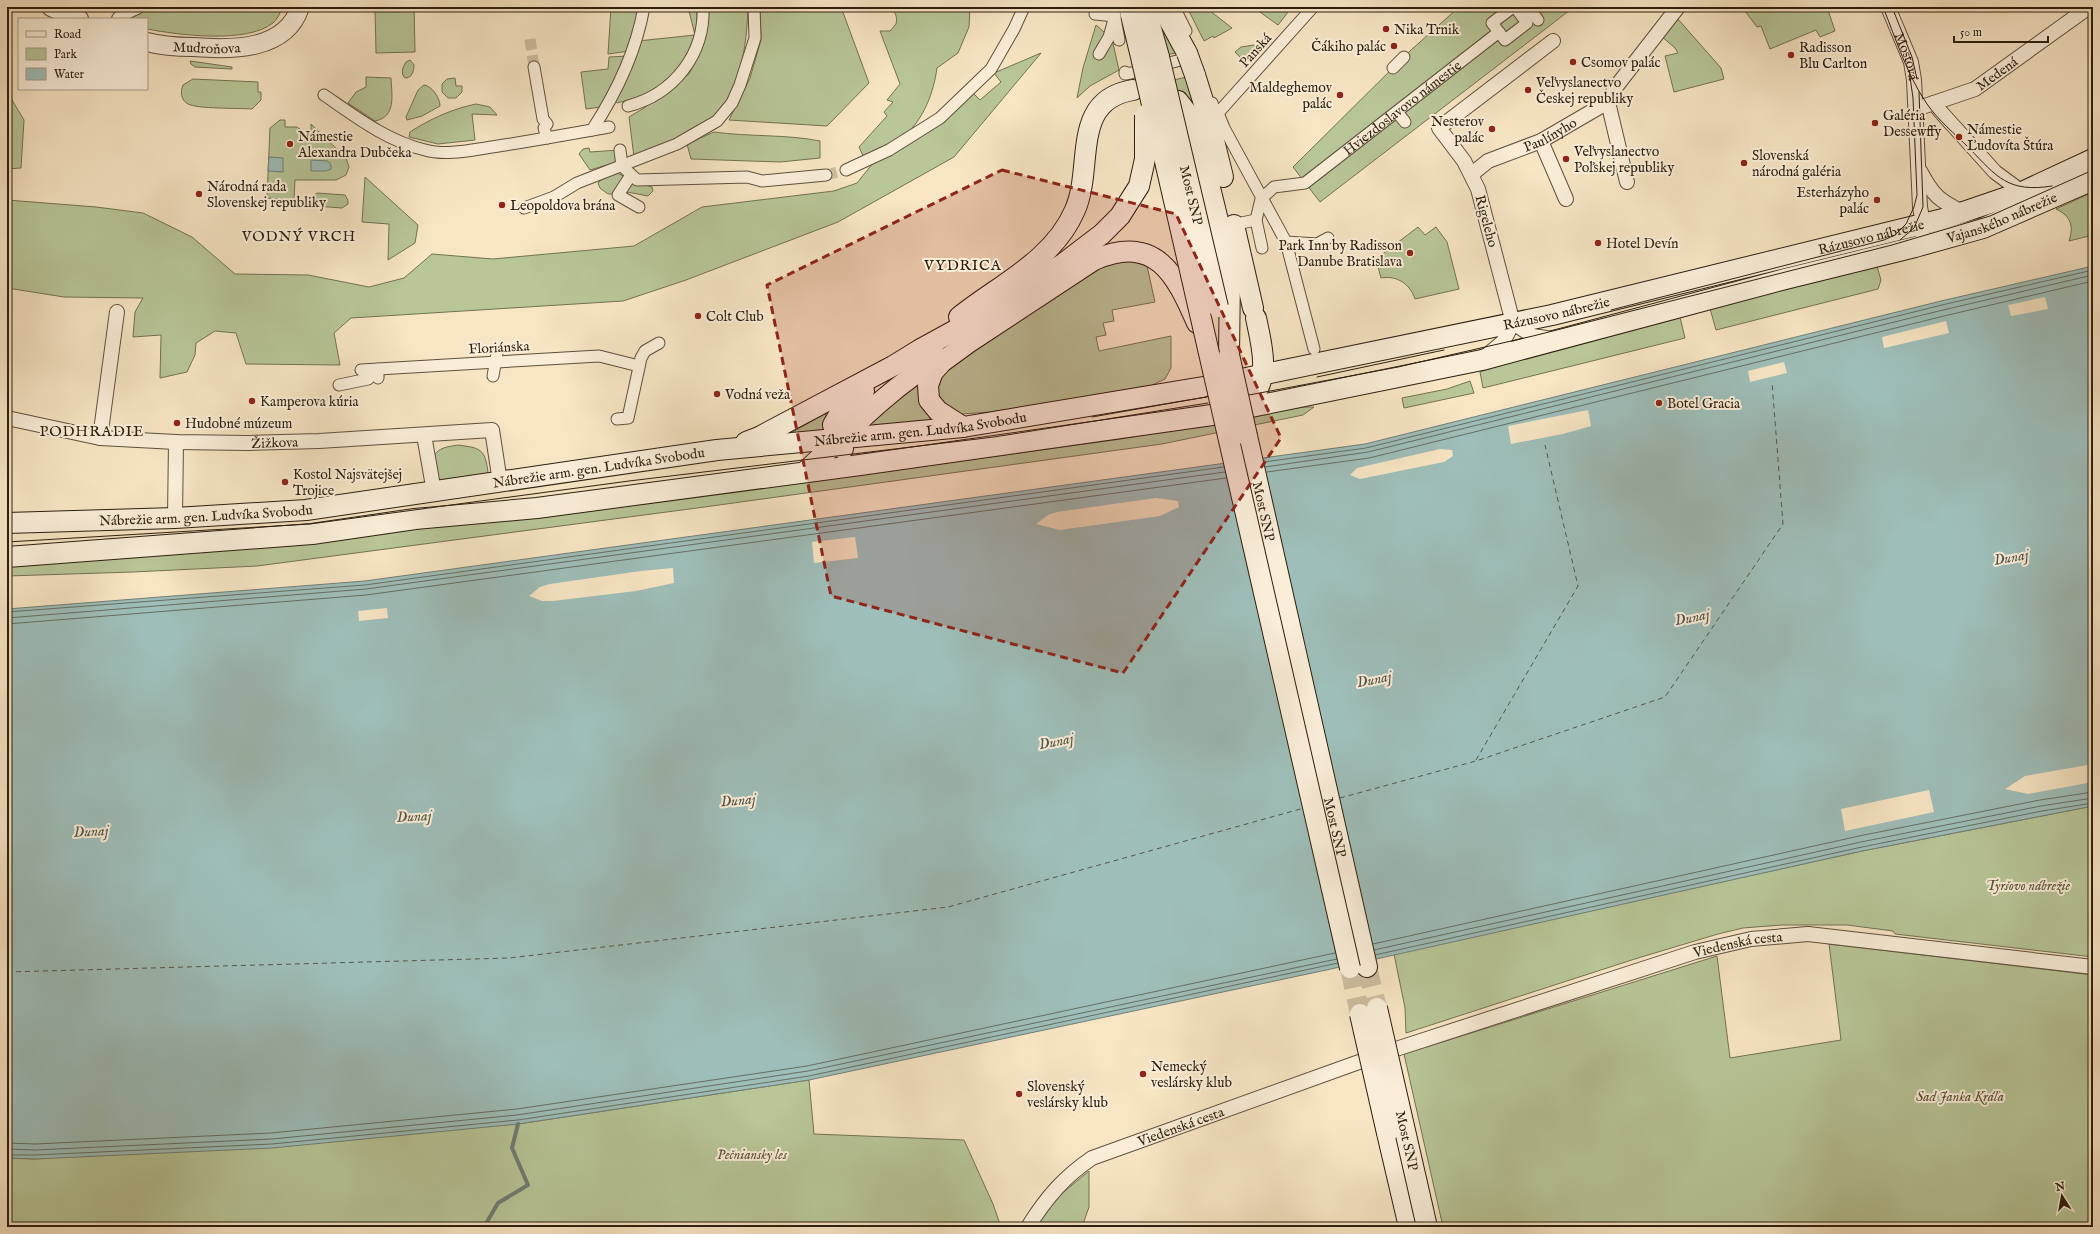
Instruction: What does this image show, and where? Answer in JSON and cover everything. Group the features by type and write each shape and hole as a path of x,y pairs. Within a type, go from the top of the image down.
{"main road":[{"path":"717,450 759,437 893,366 992,310 1064,263 1102,234 1120,216 1131,201 1144,169 1146,146 1143,69 1145,7"},
{"path":"1162,7 1184,57 1195,75 1209,120 1263,352 1255,376"},
{"path":"1119,10 1143,69"},
{"path":"919,350 984,297 1035,262 1059,238 1071,220 1078,203 1084,172 1088,137 1093,118 1103,103 1143,69"},
{"name":"Most SNP","path":"1143,69 1229,355 1358,967 1208,349 1143,69"},
{"path":"1178,101 1193,122 1205,162 1225,246 1230,276 1229,355"},
{"name":"Vajanského nábrežie","path":"1923,223 1964,213 2022,192 2093,159"},
{"name":"Vajanského nábrežie","path":"1908,249 1983,228 2093,180"},
{"name":"Rázusovo nábrežie","path":"1908,249 1560,338 1482,360 1250,404 1260,388 1255,376 1311,358 1552,315 1923,223"},
{"path":"963,427 933,406 928,393 928,385 931,376 942,362 1088,263 1112,254 1127,251 1139,252 1152,258 1167,269 1182,290 1208,349"},
{"path":"805,472 887,394 918,370 968,343"},
{"path":"1263,352 1281,362 1311,358"},
{"path":"860,465 846,454 833,425 837,416 893,366"},
{"name":"Nábrežie arm. gen. Ludvíka Svobodu","path":"7,523 175,518 306,510 717,450 963,427 1195,388"},
{"name":"Nábrežie arm. gen. Ludvíka Svobodu","path":"7,557 312,534 415,520 537,508 860,465 1212,415"},
{"name":"Most SNP","path":"1409,1227 1368,1011 1426,1227"}],"street":[{"path":"51,7 77,18"},
{"path":"120,18 126,12 137,7"},
{"name":"Mudroňova","path":"148,42 175,46 226,49 254,46 266,42 288,28 294,21 300,7"},
{"path":"592,130 609,105 629,64 644,7"},
{"path":"628,106 639,103 663,90 681,73 695,54 703,24 703,7"},
{"path":"524,208 554,198 577,183 677,146 718,121 732,103 740,85 755,38 754,7"},
{"path":"846,170 889,150 940,118 991,69 1014,29 1024,7"},
{"path":"1174,7 1196,52 1194,52 1216,114 1218,113 1224,128 1261,199 1286,242 1300,314 1311,358"},
{"name":"Panská","path":"1218,113 1313,7"},
{"name":"Paulínyho","path":"1472,174 1488,161 1541,142 1608,102 1613,91 1678,7"},
{"name":"Mostová","path":"1888,7 1910,62 1916,98 1916,109"},
{"name":"Medená","path":"1916,109 1975,89 2089,7"},
{"path":"1521,8 1538,20"},
{"path":"1521,8 1527,23 1505,40 1492,23 1521,8"},
{"path":"1095,14 1119,10"},
{"path":"1119,10 1119,40"},
{"path":"1099,54 1109,37 1119,10"},
{"name":"Hviezdoslavovo námestie","path":"1261,199 1274,187 1305,183 1499,32"},
{"name":"Rigeleho","path":"1513,323 1484,206 1472,174 1439,128 1553,41"},
{"path":"1143,69 1184,57"},
{"path":"1393,68 1404,57"},
{"path":"534,67 544,129"},
{"path":"324,96 369,126 399,142 427,151 449,152 544,129 592,130 609,127"},
{"path":"1608,102 1627,182"},
{"path":"1934,103 1940,112 1995,172 2022,192"},
{"path":"1916,109 1920,207 1923,223"},
{"path":"1397,112 1405,122"},
{"path":"677,146 685,133"},
{"path":"1541,142 1566,199"},
{"path":"620,150 622,166 637,180 685,176 747,177 762,181 826,175"},
{"path":"1919,169 1934,195 1964,213"},
{"path":"631,175 618,195 639,207"},
{"path":"1261,199 1256,220 1262,248"},
{"path":"1241,223 1256,220"},
{"name":"Rázusovo nábrežie","path":"1908,249 1920,237 1923,223"},
{"path":"1286,242 1318,244 1328,238"},
{"path":"100,438 117,312"},
{"path":"1482,360 1503,342 1513,323 1525,332 1538,337 1560,338"},
{"path":"617,419 628,418 639,366 645,351 659,343"},
{"name":"Floriánska","path":"361,370 378,374 496,358 598,356 639,366"},
{"path":"492,376 496,358"},
{"path":"339,385 368,379 378,374"},
{"name":"Žižkova","path":"7,418 100,438 176,442 248,443 424,435 492,430 500,482"},
{"path":"424,435 434,492"},
{"path":"175,518 176,442"},
{"name":"Viedenská cesta","path":"1396,1049 1702,950 1770,936 1826,935 2093,967"},
{"name":"Viedenská cesta","path":"1028,1227 1054,1189 1074,1170 1092,1158 1359,1062"}],"highlighted area":[{"path":"1002,170 1176,214 1281,438 1123,673 831,596 767,285"}],"green space":[{"path":"155,7 283,7 275,21 261,30 230,36 176,34 148,29 148,18 130,17"},
{"path":"375,7 414,7 415,52 376,53"},
{"path":"611,7 641,7 630,51 608,54"},
{"path":"688,7 697,7 697,25 695,35"},
{"path":"708,7 748,7 746,37 740,69 735,85 720,111 701,128 673,142 634,157 629,117 644,108 689,74 701,50 707,29"},
{"path":"760,7 841,7 869,83 827,126 729,120 750,78 761,40"},
{"path":"885,7 970,7 969,27 958,53 937,68 931,95 918,121 905,135 864,158 859,147 887,116 884,112 893,102 887,100 900,84 880,31 890,31 896,24 895,12"},
{"path":"1196,7 1205,7 1232,28 1214,38 1213,36 1204,41 1189,11"},
{"path":"1253,7 1292,7 1278,25"},
{"path":"1459,7 1574,7 1320,202 1293,167 1410,51"},
{"path":"1742,7 1827,7 1835,31 1820,37 1816,30 1770,49 1761,26 1757,27"},
{"path":"1157,12 1179,52 1167,55"},
{"path":"1677,18 1721,68 1724,79 1674,92 1665,56 1678,53 1675,48 1660,35"},
{"path":"1096,25 1112,39 1119,70 1090,86 1077,98 1083,68"},
{"path":"695,35 693,45 674,76 648,95 617,103 615,101 638,41"},
{"path":"1254,45 1257,50 1245,62 1235,52 1241,47"},
{"path":"1041,53 954,157 838,222 686,280 623,301 351,318 334,333 340,365 246,364 236,333 215,331 196,343 195,355 187,372 160,378 161,335 133,337 135,312 143,298 64,297 7,288 7,200 96,207 143,213 192,237 235,274 308,275 369,287 404,278 432,254 493,259 634,246 702,207 834,191 857,183 873,163 973,93 980,100 1001,82 994,73"},
{"path":"628,56 601,107 586,109 581,72 608,69 609,57"},
{"path":"410,60 414,65 413,72 409,77 405,78 402,72 403,68 406,62"},
{"path":"7,61 12,100 24,120 21,168 7,169"},
{"path":"190,61 232,67 232,69 195,67"},
{"path":"366,77 391,78 392,98 390,110 382,119 375,121 348,103 356,92 366,87"},
{"path":"1187,77 1204,128 1164,82"},
{"path":"455,78 456,86 462,86 462,92 456,98 448,98 442,92 442,84 447,79"},
{"path":"193,79 258,82 258,92 261,92 261,100 252,109 193,106 184,100 181,93 183,85"},
{"path":"424,85 435,93 439,99 440,106 422,116 407,120 406,117 418,90"},
{"path":"476,104 490,107 497,115 472,114 475,140 438,144 409,137 410,132 433,119 458,109"},
{"path":"280,120 285,120 285,127 297,127 304,132 311,132 311,124 346,158 349,167 346,175 336,180 295,180 294,200 267,198 270,128"},
{"path":"714,132 740,135 794,137 820,141 820,158 780,162 691,159 687,144"},
{"path":"589,148 590,152 619,150 620,161 590,170 579,154 583,149"},
{"path":"617,173 626,177 613,194 608,194 600,188 598,183 601,180"},
{"path":"365,177 418,225 415,243 388,260 389,224 362,222"},
{"path":"631,181 652,187 653,191 648,196 627,192 626,191"},
{"path":"2093,192 2093,235 2069,241 2071,231 2070,222 2065,215 2056,209"},
{"path":"317,193 345,195 348,200 348,204 342,208 314,206 311,198"},
{"path":"1418,227 1425,235 1436,227 1447,242 1459,289 1415,299 1410,289 1402,282 1397,279 1387,277 1381,278 1376,259"},
{"path":"1126,259 1147,266 1155,302 1112,310 1114,321 1103,323 1106,335 1096,337 1099,351 1171,336 1171,368 1165,379 1146,388 990,412 961,414 947,408 937,397 935,381 953,360 1090,268"},
{"path":"1876,263 1881,280 1878,289 1716,330 1709,305"},
{"path":"1679,313 1685,338 1483,388 1480,372 1574,340"},
{"path":"1470,381 1474,393 1404,408 1402,398 1447,389"},
{"path":"919,384 920,404 935,422 865,430 874,414"},
{"path":"1303,407 1314,407 1303,415 1162,444 697,508 257,566 7,576 7,562 212,550 409,530 822,480 1121,439"},
{"path":"826,413 823,433 784,437"},
{"path":"458,445 472,447 480,451 485,458 488,472 486,475 436,481 433,457 441,449"},
{"name":"Tyršovo nábrežie","path":"2093,806 2093,957 1895,934 1893,931 1847,925 1782,925 1743,928 1638,958 1406,1033 1405,1008 1394,954 1862,851"},
{"name":"Sad Janka Kráľa","path":"1829,944 2093,975 2093,1227 1443,1227 1404,1054 1717,956 1730,1058 1841,1040"},
{"name":"Pečniansky les","path":"809,1080 814,1134 964,1140 993,1204 1001,1227 7,1227 7,1158 35,1159 518,1124"},
{"path":"1089,1171 1089,1207 1082,1227 1034,1227 1048,1205"}],"water":[{"path":"269,157 283,158 283,172 268,171"},
{"path":"311,160 328,161 331,165 331,169 326,171 311,171"},
{"name":"Dunaj","path":"2093,266 2093,806 1862,851 1331,969 809,1080 518,1124 272,1148 35,1159 7,1158 7,609 365,581 1365,444 1941,301"}],"pier":[{"path":"2045,297 2048,309 2011,316 2008,305"},
{"path":"1946,321 1949,333 1884,348 1882,337"},
{"path":"1784,362 1787,373 1750,382 1748,371"},
{"path":"1588,410 1591,426 1563,434 1511,444 1508,426"},
{"path":"1440,449 1452,450 1453,456 1444,462 1360,479 1350,475 1357,468"},
{"path":"1156,498 1178,501 1179,507 1160,516 1060,530 1036,524 1048,515 1057,512"},
{"path":"855,537 858,558 814,563 812,542"},
{"path":"673,568 674,583 636,591 553,601 542,601 529,596 540,587 550,584"},
{"path":"387,608 388,618 359,621 358,611"},
{"path":"2093,764 2093,782 2028,794 2005,789 2025,776"},
{"path":"1929,790 1934,812 1845,831 1841,809"}],"waterway":[{"path":"484,1227 498,1203 528,1185 512,1148 518,1124"}],"ferry route":[{"path":"1340,798 1476,761 1665,697 1783,524 1772,382"},
{"path":"1476,760 1578,586 1545,445"},
{"path":"7,972 509,958 948,907 1304,808"}],"tunnel":[{"path":"530,39 534,67"},
{"path":"826,175 846,170"},
{"path":"1367,967 1377,1008"},
{"path":"1350,968 1360,1014"}],"tram line":[{"path":"1883,7 1902,57 1920,93 1931,110 1941,121 1996,175 2004,180 2014,185 2024,187 2037,188 2052,186"},
{"path":"1892,7 1912,57 1917,79"},
{"path":"1611,310 1884,240 1895,235 1906,224 1914,207 1917,195 1913,98 1909,70"},
{"path":"1900,240 1914,228 1923,207 1919,92"},
{"path":"1249,395 1398,367 1533,336 1892,245 1990,216 2093,170"},
{"path":"1317,377 1444,350"},
{"path":"1092,417 1206,397"},
{"path":"7,542 310,524 629,481 994,437 1208,403"}],"place":[{"name":"Nika Trnik","path":"1386,29"},
{"name":"Čákiho palác","path":"1394,46"},
{"name":"Radisson Blu Carlton","path":"1791,55"},
{"name":"Csomov palác","path":"1573,62"},
{"name":"Veľvyslanectvo Českej republiky","path":"1528,90"},
{"name":"Maldeghemov palác","path":"1340,95"},
{"name":"Galéria Dessewffy","path":"1875,123"},
{"name":"Nesterov palác","path":"1492,129"},
{"name":"Námestie Ľudovíta Štúra","path":"1959,137"},
{"name":"Námestie Alexandra Dubčeka","path":"290,144"},
{"name":"Veľvyslanectvo Poľskej republiky","path":"1566,159"},
{"name":"Slovenská národná galéria","path":"1744,163"},
{"name":"Národná rada Slovenskej republiky","path":"199,194"},
{"name":"Esterházyho palác","path":"1877,200"},
{"name":"Leopoldova brána","path":"502,205"},
{"name":"Hotel Devín","path":"1598,243"},
{"name":"Park Inn by Radisson Danube Bratislava","path":"1410,253"},
{"name":"Colt Club","path":"698,316"},
{"name":"Vodná veža","path":"717,394"},
{"name":"Kamperova kúria","path":"252,401"},
{"name":"Botel Gracia","path":"1659,403"},
{"name":"Hudobné múzeum","path":"177,423"},
{"name":"Kostol Najsvätejšej Trojice","path":"285,482"},
{"name":"Nemecký veslársky klub","path":"1143,1074"},
{"name":"Slovenský veslársky klub","path":"1019,1094"}],"district":[{"name":"VODNÝ VRCH","path":"299,236"},
{"name":"VYDRICA","path":"963,265"},
{"name":"PODHRADIE","path":"92,431"}]}
